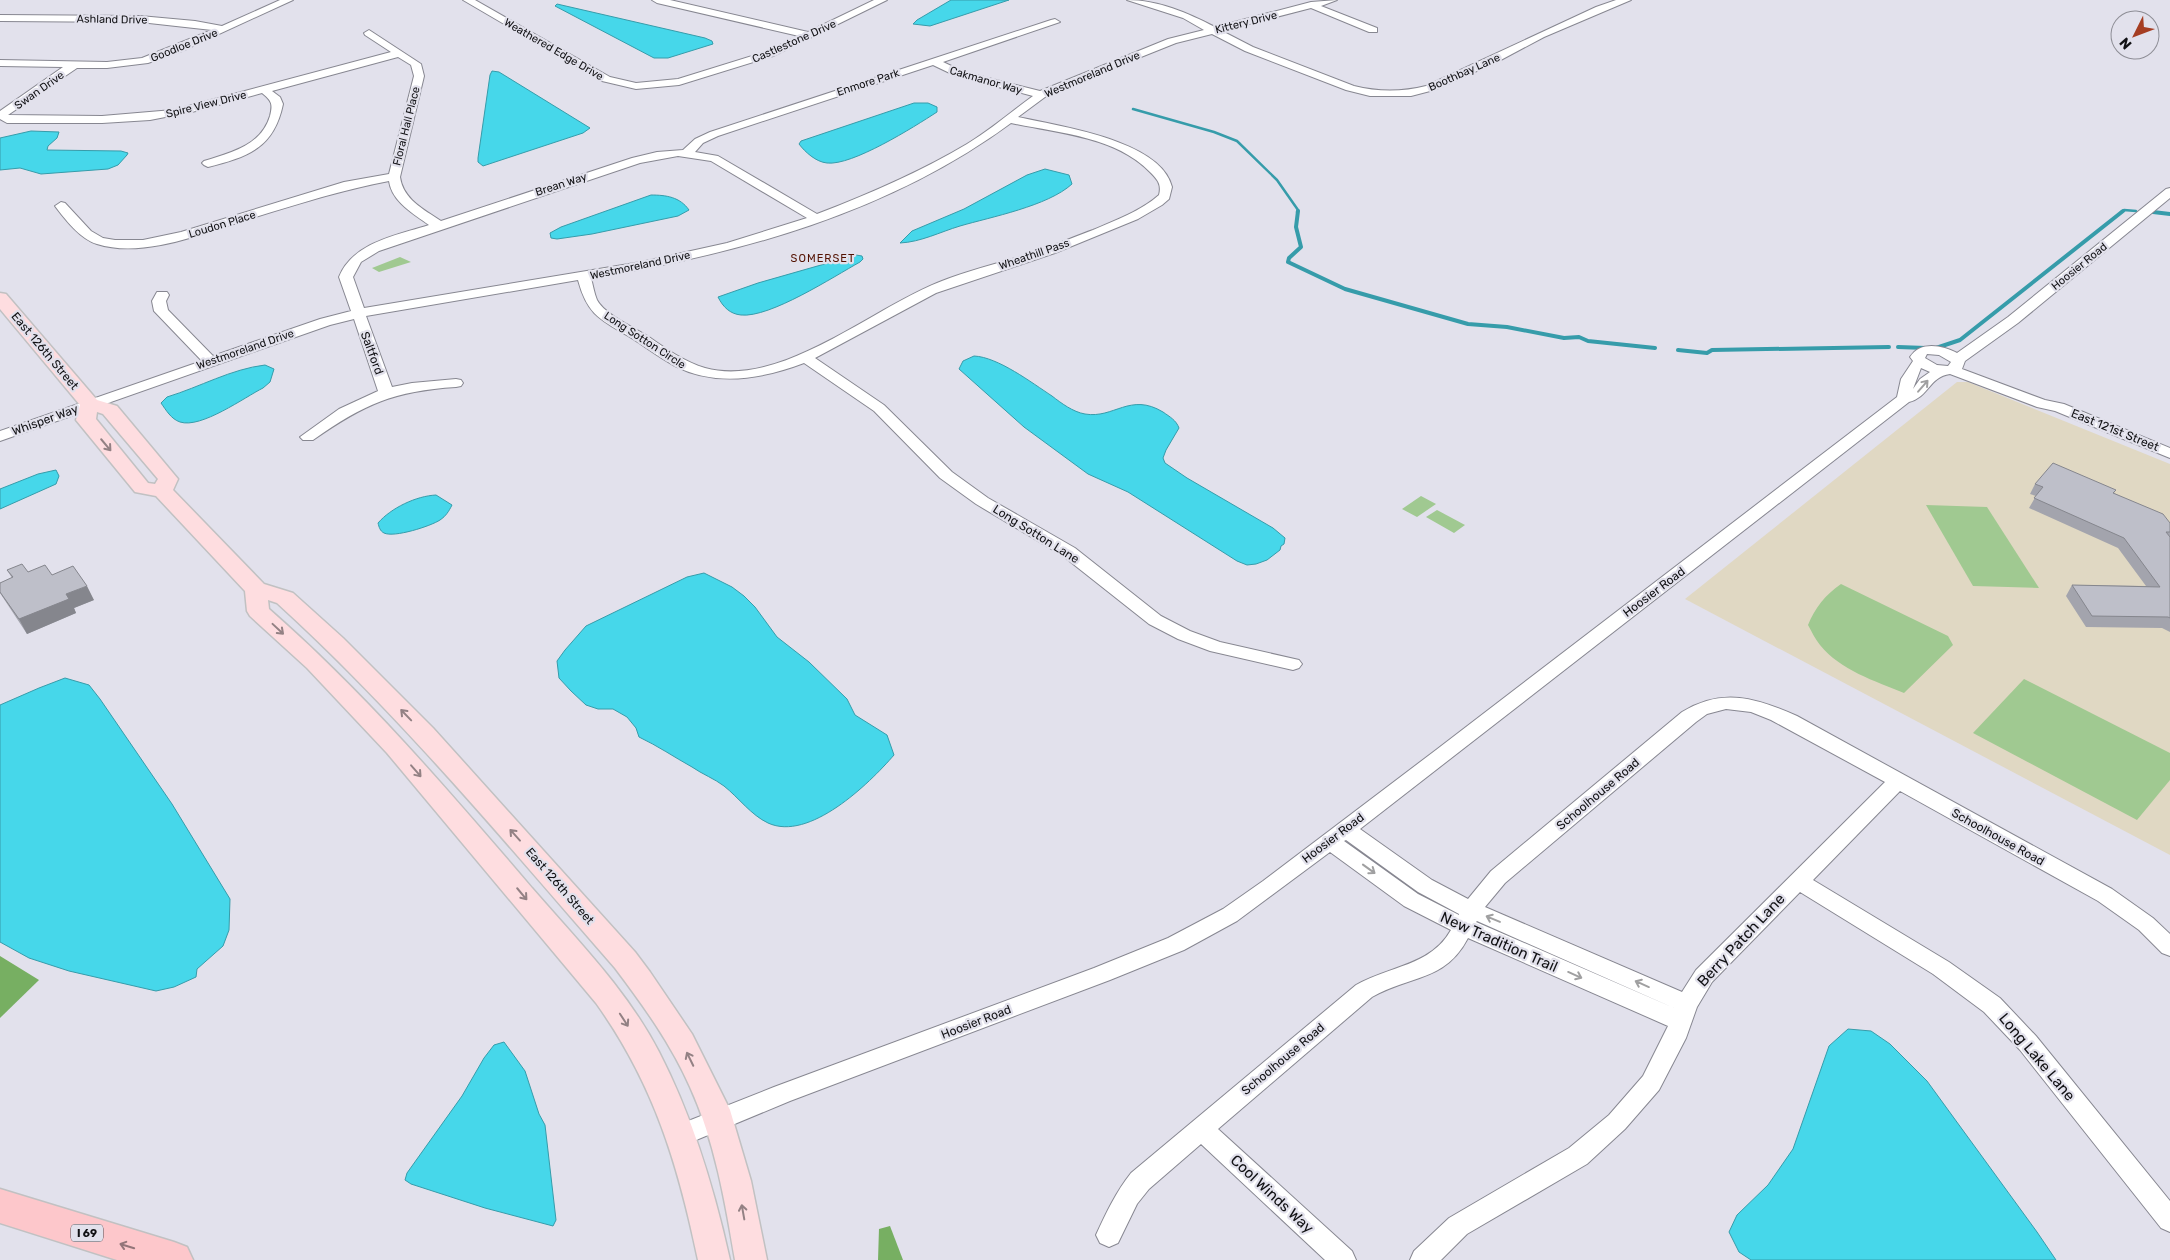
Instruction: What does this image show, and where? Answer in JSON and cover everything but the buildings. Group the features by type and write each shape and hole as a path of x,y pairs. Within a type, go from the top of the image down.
{"highway":[{"name":"I 69","path":"0,1206 174,1260"}],"main road":[{"name":"East 126th Street","path":"0,298 90,404 86,420 142,488 162,491 218,552 256,589 285,598 335,643 424,734 625,960 681,1040 718,1120 740,1196 751,1260"},
{"path":"256,589 258,611 316,663 396,748 502,870 609,998 647,1059 681,1135 714,1260"}],"street":[{"name":"Goodloe Drive","path":"0,63 117,64 144,61 173,52 288,0"},
{"name":"Weathered Edge Drive","path":"468,0 606,79 623,84 645,86"},
{"path":"657,0 810,35"},
{"name":"Castlestone Drive","path":"645,86 671,84 695,78 769,54 882,0"},
{"name":"Boothbay Lane","path":"1132,0 1176,13 1248,49 1350,88 1377,94 1403,94 1436,86 1493,60 1536,37 1599,9 1626,0"},
{"path":"1298,0 1373,30"},
{"name":"Kittery Drive","path":"1160,45 1332,0"},
{"name":"Ashland Drive","path":"0,18 159,20 222,30"},
{"name":"Enmore Park","path":"687,154 699,141 714,134 1055,22"},
{"name":"Floral Hall Place","path":"369,33 416,64 419,72 394,177 394,184 400,195 438,225"},
{"name":"Westmoreland Drive","path":"90,404 308,327 358,313 584,277 706,252 817,219 875,196 929,170 967,148 1041,95 1160,45"},
{"name":"Spire View Drive","path":"2,119 148,117 185,111 399,52"},
{"name":"Cakmanor Way","path":"932,61 960,74 1041,95"},
{"name":"Swan Drive","path":"2,119 75,64"},
{"path":"208,163 246,152 257,146 266,137 278,104 276,99 264,90"},
{"name":"Wheathill Pass","path":"728,376 763,372 805,357 930,290 1061,246 1150,208 1165,196 1166,185 1161,176 1150,164 1130,150 1099,139 1008,119"},
{"name":"Brean Way","path":"358,313 346,277 353,263 379,246 636,160 657,155 687,154 707,156 720,161 817,219"},
{"name":"Loudon Place","path":"61,206 87,234 97,240 114,244 142,244 184,235 348,185 394,177"},
{"name":"Hoosier Road","path":"681,1135 1176,944 1248,903 1904,399 1915,396 1925,382 1952,366 1987,337 2013,320 2170,192"},
{"name":"Long Sotton Circle","path":"584,277 592,303 605,315 683,366 701,372 728,376"},
{"path":"162,295 159,301 161,311 210,361"},
{"name":"Saltford","path":"358,313 386,392"},
{"name":"Hoosier Road","path":"1920,362 1917,357 1920,352 1938,351 1987,337"},
{"path":"1904,399 1904,391 1912,370 1920,362 1926,366 1952,366 1951,356 1938,351"},
{"name":"Long Sotton Lane","path":"805,357 880,408 946,475 982,501 1069,552 1155,620 1184,635 1216,647 1292,664"},
{"name":"East 121st Street","path":"1952,366 2042,404 2059,407 2170,453"},
{"path":"308,437 345,410 364,400 386,392 421,385 456,383"},
{"name":"Whisper Way","path":"0,436 90,404"},
{"name":"Schoolhouse Road","path":"1109,1235 1128,1196 1140,1181 1364,991 1385,980 1437,961 1450,949 1484,891 1498,877 1693,714 1708,707 1728,702 1738,703 1768,710 1790,721 2105,896 2130,912 2170,947"},
{"name":"Berry Patch Lane","path":"1423,1260 1458,1226 1578,1156 1617,1122 1651,1083 1675,1038 1696,988 1714,964 1898,781"},
{"name":"New Tradition Trail","path":"1337,835 1411,900 1440,916 1468,919 1684,1013"},
{"name":"Long Lake Lane","path":"1798,881 1941,968 1976,992 1997,1010 2028,1043 2170,1220"},
{"name":"Cool Winds Way","path":"1201,1128 1342,1260"}],"shaded area":[{"path":"1957,382 1968,382 2170,464 2170,855 1685,599"}],"green space":[{"path":"400,257 411,262 379,272 372,268"},
{"path":"1421,496 1436,504 1417,517 1402,509"},
{"path":"1926,505 1987,507 2039,588 1973,586"},
{"path":"1437,510 1465,525 1454,533 1426,517"},
{"path":"1841,584 1948,636 1953,645 1904,693 1848,668 1828,654 1815,638 1808,625 1821,602"},
{"path":"2024,679 2170,753 2170,780 2137,820 1973,733"},
{"path":"0,956 39,980 0,1018"},
{"path":"890,1226 903,1260 878,1260 879,1229"}],"water":[{"path":"951,0 1009,0 930,26 913,24"},
{"path":"557,4 705,38 712,41 713,44 668,58 654,58 555,6"},
{"path":"492,71 499,72 590,128 583,133 483,166 478,162 478,158"},
{"path":"914,103 928,103 937,107 937,112 883,144 852,158 827,163 819,161 799,144 801,141"},
{"path":"31,131 59,132 57,138 48,146 47,150 121,151 128,153 118,165 108,169 41,174 20,168 0,170 0,138"},
{"path":"1045,169 1069,175 1072,184 1062,192 1034,205 960,226 923,239 900,243 912,231 964,209 1027,175"},
{"path":"651,195 672,198 681,202 689,210 678,216 592,234 557,239 551,238 550,233 561,227"},
{"path":"856,255 862,256 863,259 818,286 784,304 768,310 753,314 741,315 733,313 722,304 718,297 758,283"},
{"path":"974,356 983,357 1004,366 1067,407 1081,413 1095,415 1131,405 1151,407 1163,412 1179,428 1166,450 1163,458 1165,463 1187,478 1273,528 1285,538 1284,544 1280,550 1267,560 1247,565 1237,561 1128,492 1088,474 1024,427 959,369 963,361"},
{"path":"265,365 274,369 270,382 263,388 211,417 189,423 180,422 169,414 161,403 167,397 228,374"},
{"path":"56,470 59,476 56,484 0,509 0,489 38,474"},
{"path":"436,495 452,505 440,520 404,533 389,534 381,530 378,523 390,512 412,500"},
{"path":"704,573 732,587 744,596 755,607 777,637 809,662 847,699 855,715 887,735 894,755 870,781 837,807 819,817 801,824 784,827 762,820 720,783 639,737 636,728 627,717 613,709 598,709 586,705 559,678 557,661 586,626 687,577"},
{"path":"65,678 89,685 100,699 172,804 230,899 229,930 223,946 197,969 196,977 174,987 156,991 69,971 29,958 0,942 0,705"},
{"path":"1848,1029 1871,1031 1890,1044 1927,1081 2056,1260 1751,1260 1739,1252 1729,1232 1737,1215 1768,1185 1793,1149 1829,1046"},
{"path":"504,1042 525,1071 539,1114 545,1125 556,1220 553,1226 485,1208 411,1184 405,1180 407,1173 462,1096 484,1058 494,1045"}],"waterway":[{"path":"1133,109 1214,132 1237,141 1277,180 1298,210 1297,212"},
{"path":"2121,212 2124,210 2136,211"},
{"path":"1298,211 1296,227 1301,247 1289,258 1288,262 1345,289 1468,324 1507,327 1564,338 1579,337 1588,341 1655,348"},
{"path":"1936,348 1960,340 2123,211"},
{"path":"2153,212 2170,214"},
{"path":"1678,350 1707,353 1712,350 1889,347"},
{"path":"1898,347 1926,348"}],"district":[{"name":"SOMERSET","path":"823,258"}]}
